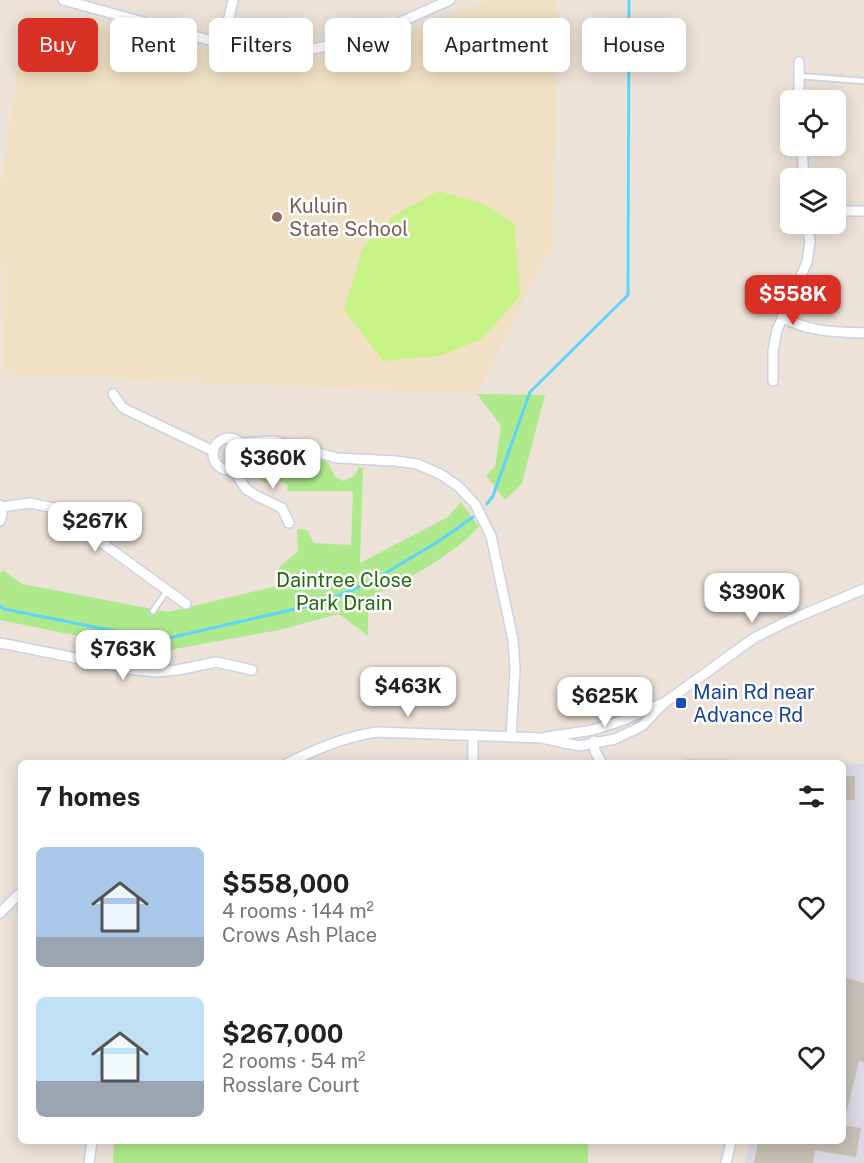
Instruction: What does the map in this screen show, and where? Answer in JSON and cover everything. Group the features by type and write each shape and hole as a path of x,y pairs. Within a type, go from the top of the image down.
{"street":[{"path":"63,0 209,40"},
{"path":"228,18 232,0"},
{"path":"313,49 369,36 430,4 450,0"},
{"path":"799,62 799,90"},
{"path":"846,211 864,211"},
{"path":"773,381 774,341 809,253 809,234"},
{"path":"782,317 815,330 864,333"},
{"path":"113,394 123,408 213,452"},
{"path":"232,438 241,443 244,448 244,458 242,463 228,470 218,466 213,452 218,442 232,438"},
{"path":"241,443 274,441 337,458 417,464 449,480 475,504 491,536 513,640 515,670 511,736"},
{"path":"233,469 246,489 282,508 289,523"},
{"path":"0,521 0,506 30,503 54,508 186,604"},
{"path":"294,760 353,736 377,732 542,738 579,746 615,739 642,726 664,703 754,638 790,620 864,590"},
{"path":"0,643 136,670 156,672 177,670 216,662 252,670"},
{"path":"542,738 593,730 664,703"},
{"path":"593,730 595,751 600,760"},
{"path":"472,760 473,735"},
{"path":"0,902 18,894"},
{"path":"0,913 18,895"},
{"path":"89,1163 92,1144"},
{"path":"726,1163 731,1144"}],"lane":[{"path":"799,76 864,81"},
{"path":"153,611 167,591"}],"shaded area":[{"name":"Kuluin State School","path":"489,0 556,0 556,18 445,18"},
{"name":"Kuluin State School","path":"26,12 65,18 25,18"},
{"name":"Kuluin State School","path":"98,25 110,28 110,72 197,72 197,47 209,50 209,72 313,72 313,62 325,62 325,72 411,72 411,32 423,27 423,72 555,72 554,242 477,394 4,374 0,192 18,67 18,72 98,72"},
{"path":"685,758 745,760 686,760"},
{"path":"846,763 864,764 864,1163 745,1163 749,1144 846,1144"}],"green space":[{"path":"438,191 484,204 514,223 520,296 483,338 440,356 383,361 344,310 363,247 395,215"},
{"path":"477,394 545,395 522,483 505,500 486,475 495,467 501,426"},
{"name":"Daintree Close Park Drain","path":"275,445 282,447 280,459 305,464 308,455 327,460 335,477 343,481 354,476 359,467 363,468 360,563 448,517 461,502 479,527 441,559 368,598 368,636 339,614 279,630 152,651 0,620 0,573 3,570 22,584 168,612 290,583 276,570 298,551 297,529 307,530 314,543 351,545 353,491 287,491 288,485 275,478 267,483 261,481 257,468 259,457 263,449"},
{"path":"114,1144 588,1144 588,1163 113,1163"}],"building":[{"path":"846,776 855,776 855,800 846,800"},
{"path":"846,978 864,983 864,1062 859,1061 846,1114"},
{"path":"846,1126 861,1128 856,1157 815,1150 813,1163 754,1163 758,1144 846,1144"}],"waterway":[{"name":"Daintree Close Park Drain","path":"487,504 493,496 530,392 628,295 629,0"},
{"name":"Daintree Close Park Drain","path":"0,606 4,609 160,640 321,603 369,583 439,541 473,517"}],"place":[{"name":"Kuluin State School","path":"277,217"},
{"name":"Main Rd near Advance Rd","path":"681,703"}]}
